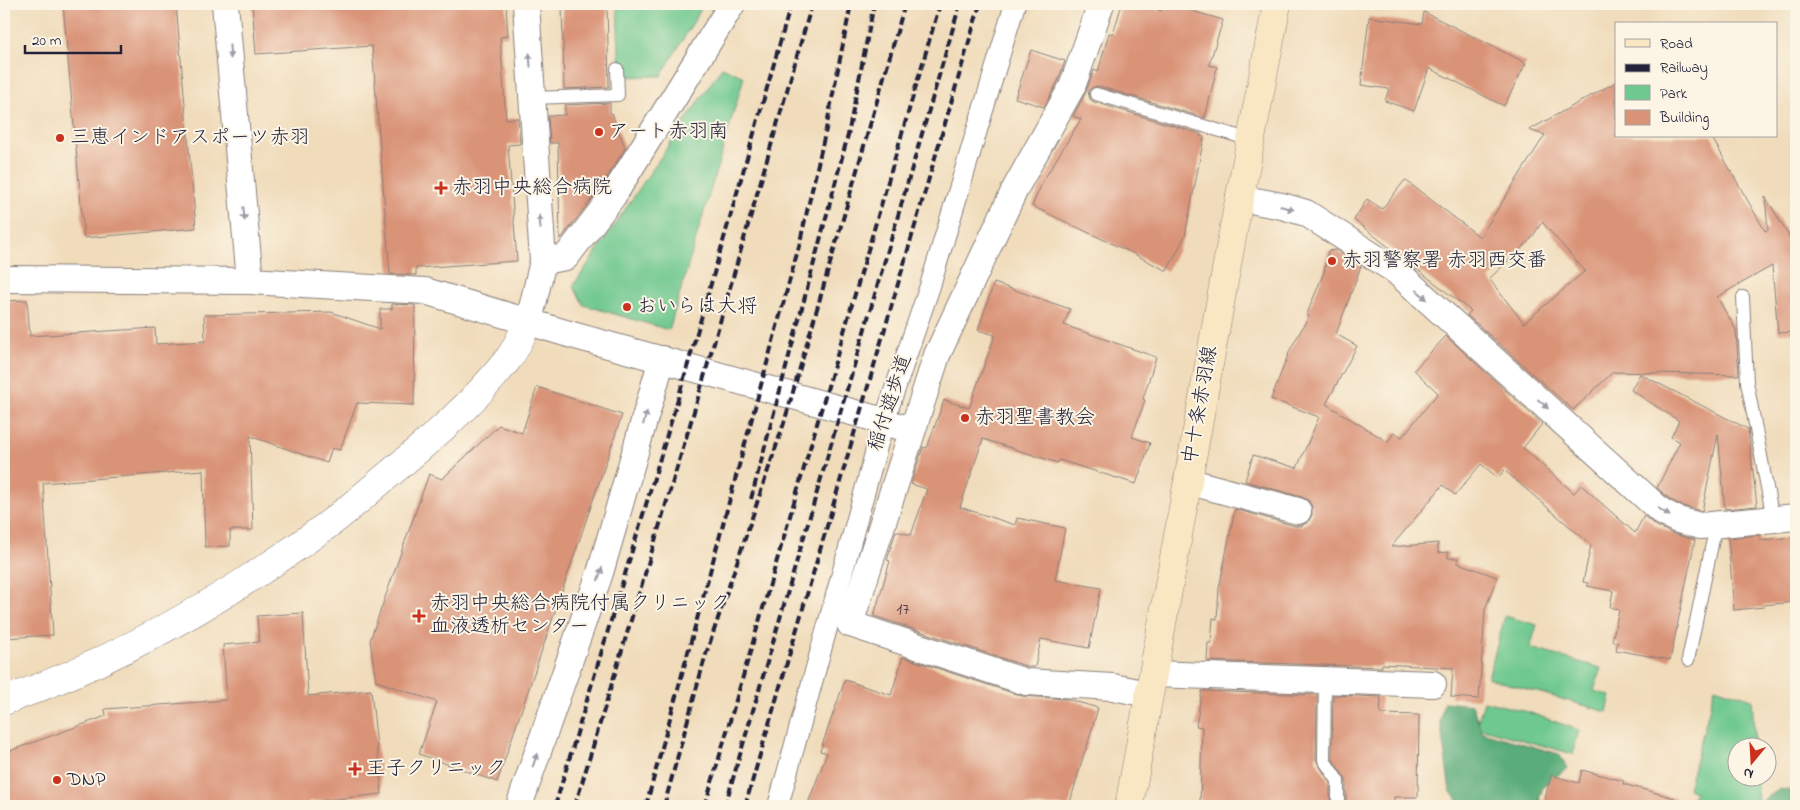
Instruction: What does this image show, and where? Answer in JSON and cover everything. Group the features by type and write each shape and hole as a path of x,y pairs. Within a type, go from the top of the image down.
{"main road":[{"name":"中十条赤羽線","path":"1128,806 1239,198 1277,4"}],"street":[{"path":"225,4 250,281"},
{"path":"4,701 53,684 225,595 324,528 418,450 466,406 510,356 529,321 543,261 526,4"},
{"path":"543,261 566,257 613,196 732,4"},
{"name":"稲付遊歩道","path":"778,806 884,421 930,286 1015,4"},
{"path":"1101,4 1072,87 1016,187 937,355 850,624 1026,682 1113,687 1150,684 1324,680 1433,684"},
{"path":"1239,198 1282,206 1306,213 1396,271 1662,512 1678,520 1700,526 1784,518"},
{"path":"4,279 250,281 425,291 572,335 884,421 912,431"},
{"path":"519,806 600,573 662,359"},
{"path":"1187,481 1298,511"}],"lane":[{"path":"532,98 618,95 617,69"},
{"path":"1096,94 1251,140"},
{"path":"1743,297 1747,382 1784,518"},
{"path":"1688,660 1716,525"},
{"path":"1324,680 1324,760 1338,781 1338,806"}],"green space":[{"path":"617,4 704,4 661,76 620,77"},
{"path":"722,67 744,77 669,330 584,305 573,286"},
{"path":"1505,616 1537,625 1530,648 1601,668 1594,691 1611,696 1607,712 1488,678"},
{"path":"1715,687 1752,699 1754,738 1728,738 1728,788 1757,788 1758,806 1690,806 1695,792 1688,789"},
{"path":"1484,701 1528,712 1579,730 1573,754 1476,727"},
{"path":"1444,702 1472,705 1482,732 1559,754 1567,768 1543,787 1539,798 1543,806 1463,806 1450,791 1440,719"},
{"path":"1780,789 1796,792 1796,806 1764,806 1763,800"}],"building":[{"path":"63,4 176,4 196,228 84,238"},
{"path":"252,4 506,4 508,36 500,37 506,119 518,118 520,144 508,145 517,261 416,268 416,275 390,274 372,46 256,54"},
{"path":"562,4 607,4 609,87 564,89"},
{"path":"1122,4 1140,4 1161,11 1163,4 1169,4 1223,20 1209,65 1217,67 1205,118 1098,86 1091,88 1088,92 1090,99 1094,102 1201,134 1200,136 1204,137 1185,236 1167,271 1032,206 1043,181 1081,119 1073,116 1085,94 1094,70 1098,72 1109,33 1113,34"},
{"path":"1424,12 1526,63 1504,106 1429,68 1414,111 1385,101 1389,89 1361,85 1369,17 1422,24"},
{"path":"1031,50 1065,61 1058,81 1044,107 1015,98"},
{"path":"1615,83 1615,138 1712,138 1765,231 1768,230 1765,196 1796,248 1796,332 1778,333 1772,266 1717,297 1736,330 1739,375 1613,372 1573,410 1467,315 1471,311 1354,220 1367,199 1382,209 1405,180 1480,237 1545,135 1529,130","holes":["1542,222 1585,271 1524,323 1489,279 1531,239"]},
{"path":"610,103 610,113 612,113 625,148 601,187 560,240 558,143 550,143 548,116 565,115 565,105"},
{"path":"1336,250 1361,266 1336,334 1357,346 1326,404 1388,442 1394,432 1402,437 1438,393 1414,370 1446,336 1542,424 1523,448 1574,493 1581,485 1635,533 1644,516 1655,525 1671,533 1695,540 1670,660 1616,650 1618,642 1612,641 1619,610 1610,607 1613,591 1587,586 1588,583 1583,582 1591,545 1504,470 1498,478 1481,464 1455,495 1443,485 1391,547 1438,543 1438,553 1448,552 1448,558 1458,558 1458,563 1497,577 1485,610 1479,699 1451,697 1453,668 1382,664 1382,667 1207,661 1208,643 1211,643 1213,618 1217,619 1219,588 1235,509 1295,526 1301,526 1308,522 1312,515 1312,507 1309,501 1302,497 1245,481 1253,455 1297,468 1319,417 1271,399 1290,350 1309,316 1307,314 1324,272 1328,251"},
{"path":"994,283 1070,309 1064,325 1156,357 1143,399 1145,400 1132,437 1150,443 1136,484 1059,460 1058,463 983,439 960,507 1015,525 1017,518 1065,528 1055,580 1101,588 1089,648 1041,639 1035,667 1029,667 874,616 890,561 887,560 896,531 911,535 927,489 911,484 923,447 927,448 944,400 969,408 995,335 978,330"},
{"path":"27,300 30,336 155,328 156,344 205,341 204,315 331,312 380,329 380,309 392,309 392,304 415,305 414,405 357,403 340,450 332,448 327,463 250,436 253,530 230,530 230,546 205,547 203,470 43,483 53,635 4,638 4,301"},
{"path":"1640,374 1748,429 1757,506 1725,509 1718,434 1702,511 1683,506 1671,500 1657,488 1680,442 1671,437 1679,421 1631,390"},
{"path":"537,387 622,415 497,782 419,754 437,702 376,681 370,640 429,474 442,479 499,425 522,433"},
{"path":"1760,535 1760,540 1796,537 1796,602 1734,610 1728,538"},
{"path":"303,613 308,696 371,690 382,794 308,802 308,806 4,806 4,753 106,716 105,709 227,700 223,645 259,642 257,616"},
{"path":"903,657 1022,696 1067,699 1098,708 1069,806 807,806 827,753 820,751 845,680 891,695"},
{"path":"1202,691 1317,695 1316,760 1330,783 1330,806 1200,806 1202,727 1196,726"},
{"path":"1333,695 1381,697 1380,714 1419,715 1418,797 1394,797 1394,806 1346,806 1346,780 1332,758"},
{"path":"1582,770 1624,781 1623,784 1675,798 1674,806 1543,806 1551,775 1579,783"}],"railway":[{"path":"555,806 680,392 791,4"},
{"path":"575,806 698,398 812,4"},
{"path":"646,806 799,246 826,129 851,4"},
{"path":"751,499 848,135 874,4"},
{"path":"664,806 706,654 784,423 905,4"},
{"path":"705,806 940,4"},
{"path":"725,806 960,4"},
{"path":"745,806 980,4"}],"place":[{"name":"アート赤羽南","path":"599,132"},
{"name":"三恵インドアスポーツ赤羽","path":"60,138"},
{"name":"赤羽中央総合病院","path":"441,188"},
{"name":"赤羽警察署 赤羽西交番","path":"1332,261"},
{"name":"おいらは大将","path":"627,307"},
{"name":"赤羽聖書教会","path":"965,418"},
{"name":"赤羽中央総合病院付属クリニック 血液透析センター","path":"419,616"},
{"name":"王子クリニック","path":"355,769"},
{"name":"DNP","path":"57,780"}]}
